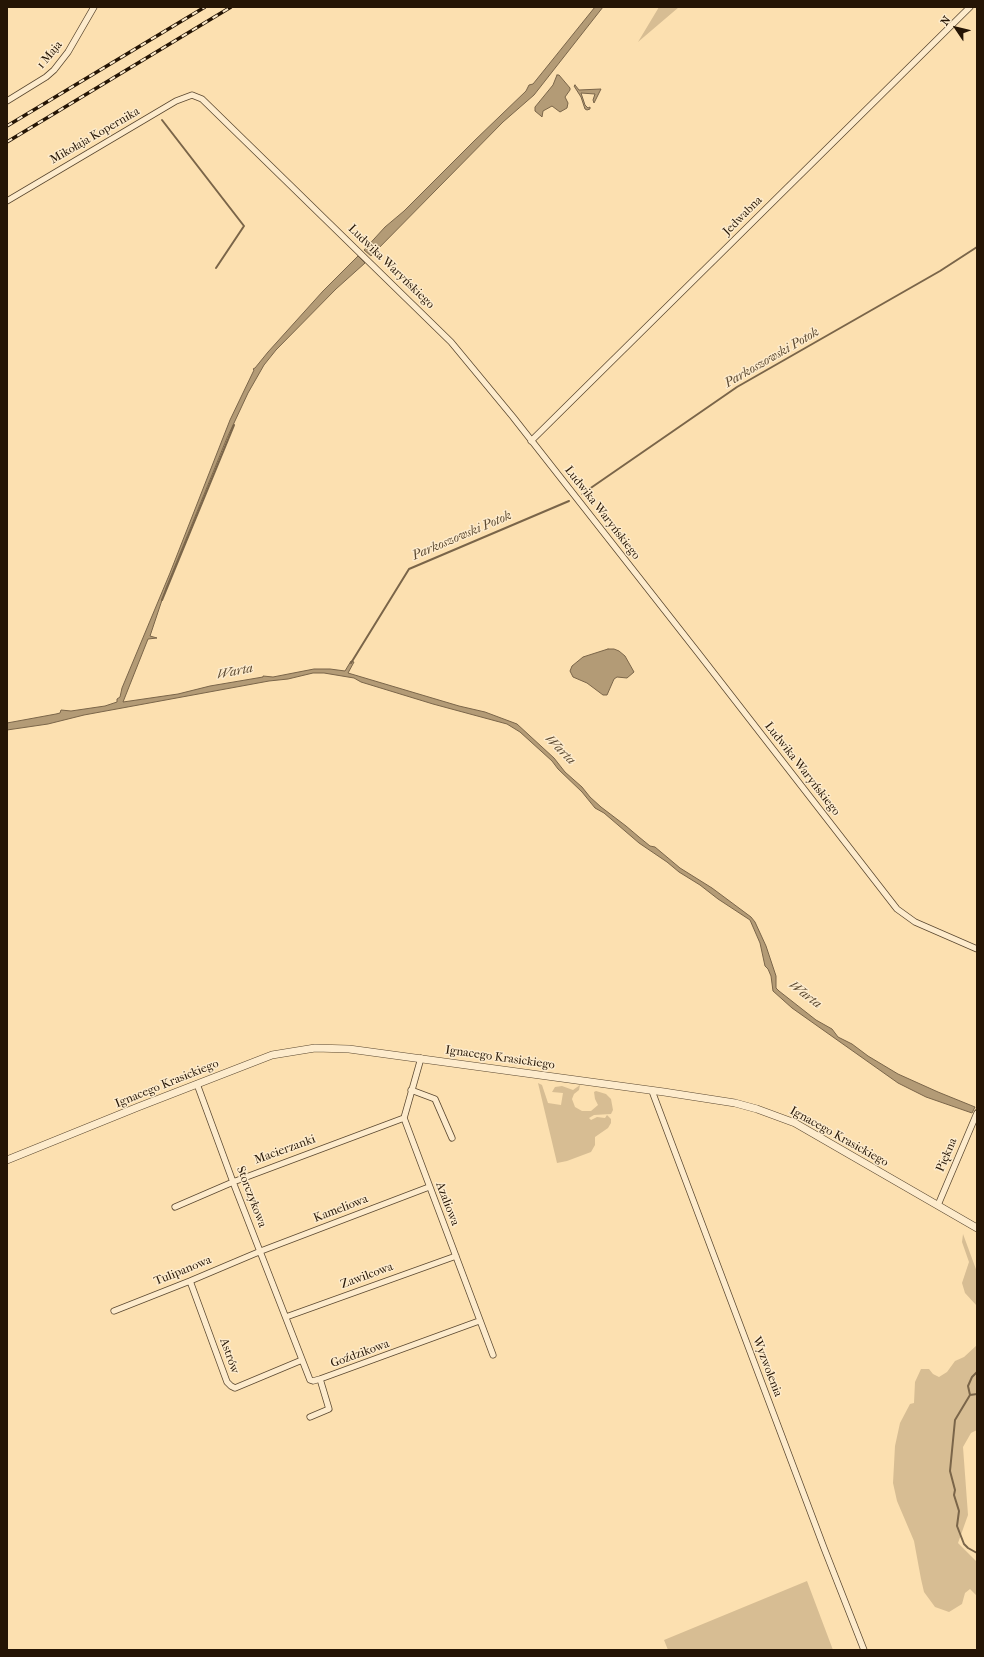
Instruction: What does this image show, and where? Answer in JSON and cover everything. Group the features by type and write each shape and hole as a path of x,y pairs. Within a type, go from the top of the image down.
{"street":[{"name":"1 Maja","path":"7,101 46,77 54,70 68,52 94,7"},
{"name":"Jedwabna","path":"531,441 970,7"},
{"name":"Mikołaja Kopernika","path":"7,200 176,101 186,96 196,96"},
{"name":"Ludwika Waryńskiego","path":"196,96 206,102 451,342 531,441 897,909 915,922 977,949"},
{"name":"Ignacego Krasickiego","path":"7,1160 272,1055 315,1048 348,1049 652,1091 735,1104 777,1115 795,1123 938,1204 977,1228"},
{"path":"404,1118 421,1058"},
{"name":"Storczykowa","path":"197,1084 233,1182 286,1317"},
{"path":"411,1090 435,1099 452,1138"},
{"name":"Wyzwolenia","path":"652,1091 824,1548 864,1650"},
{"name":"Piękna","path":"938,1204 977,1113"},
{"name":"Macierzanki","path":"175,1206 233,1182 404,1118"},
{"name":"Azaliowa","path":"404,1118 493,1355"},
{"name":"Kameliowa","path":"261,1251 429,1187"},
{"name":"Tulipanowa","path":"114,1311 261,1251"},
{"name":"Zawilcowa","path":"286,1317 456,1256"},
{"name":"Astrów","path":"190,1281 227,1382 231,1386 235,1388 302,1360"},
{"name":"Goździkowa","path":"286,1317 309,1379 313,1381 398,1352 479,1321"},
{"path":"310,1417 329,1409 320,1379"}],"shaded area":[{"path":"595,7 603,7 534,95 503,122 371,256 364,250 385,227 404,211 526,91 529,85 533,84"},
{"path":"659,7 679,7 638,42"},
{"path":"557,75 559,75 570,88 565,97 568,103 567,108 560,112 552,106 543,111 542,117 535,111 535,107 553,85"},
{"path":"575,85 579,90 601,89 594,103 593,100 595,94 581,93 585,105 588,108 590,107 590,109 585,109 581,97 574,86"},
{"path":"358,256 365,263 336,289 276,350 264,365 248,393 227,438 166,588 150,636 157,638 148,639 123,702 178,694 263,676 273,677 314,669 345,671 351,661 354,662 348,673 459,706 485,712 517,724 554,758 565,772 601,807 650,846 655,847 680,868 712,888 751,917 755,922 766,946 776,976 776,988 779,991 816,1020 832,1029 838,1037 852,1044 868,1056 898,1074 975,1107 972,1113 926,1097 898,1083 792,1008 773,991 771,976 765,966 760,943 750,920 679,872 639,843 604,813 595,808 582,792 558,769 552,761 520,732 507,724 433,704 361,682 354,678 324,673 313,673 288,679 269,681 84,715 48,724 7,730 7,723 56,714 60,713 61,710 71,711 105,706 117,702 170,573 230,420 254,370 253,369 323,291"},
{"path":"608,649 619,651 625,656 634,672 627,678 617,677 614,679 607,695 603,695 587,683 573,677 570,671 572,666 583,657"},
{"path":"538,1083 542,1085 548,1103 561,1105 563,1093 552,1092 555,1087 562,1086 573,1090 580,1085 579,1090 574,1094 572,1099 575,1107 582,1111 591,1111 598,1105 594,1092 596,1091 606,1094 611,1099 613,1110 611,1114 594,1115 589,1118 591,1120 597,1117 605,1118 607,1115 611,1119 611,1123 608,1128 595,1137 595,1145 591,1152 557,1163"},
{"path":"963,1234 977,1272 977,1306 965,1293 962,1283 969,1262 962,1242"},
{"path":"977,1345 977,1430 971,1433 963,1447 968,1515 958,1543 977,1562 977,1596 970,1589 965,1593 962,1604 949,1612 935,1607 924,1592 914,1541 897,1501 893,1483 895,1446 900,1423 910,1404 914,1403 915,1382 921,1369 929,1369 933,1374 939,1377 947,1372 955,1361 964,1357"},
{"path":"807,1581 833,1650 668,1650 664,1640"}],"waterway":[{"path":"162,120 244,226 216,268"},
{"name":"Parkoszowski Potok","path":"582,494 737,387 940,271 977,247"},
{"path":"162,600 234,425"},
{"name":"Parkoszowski Potok","path":"351,663 409,569 569,501"},
{"path":"970,1395 968,1386 972,1377 977,1372"},
{"path":"977,1394 970,1395 955,1420 950,1471 955,1490 954,1495 959,1511 957,1526 964,1544 977,1553"}],"railway":[{"path":"7,126 205,7"},
{"path":"7,142 231,7"}],"water label":[{"name":"Warta","path":"235,672"},
{"name":"Warta","path":"560,750"},
{"name":"Warta","path":"805,995"}]}
